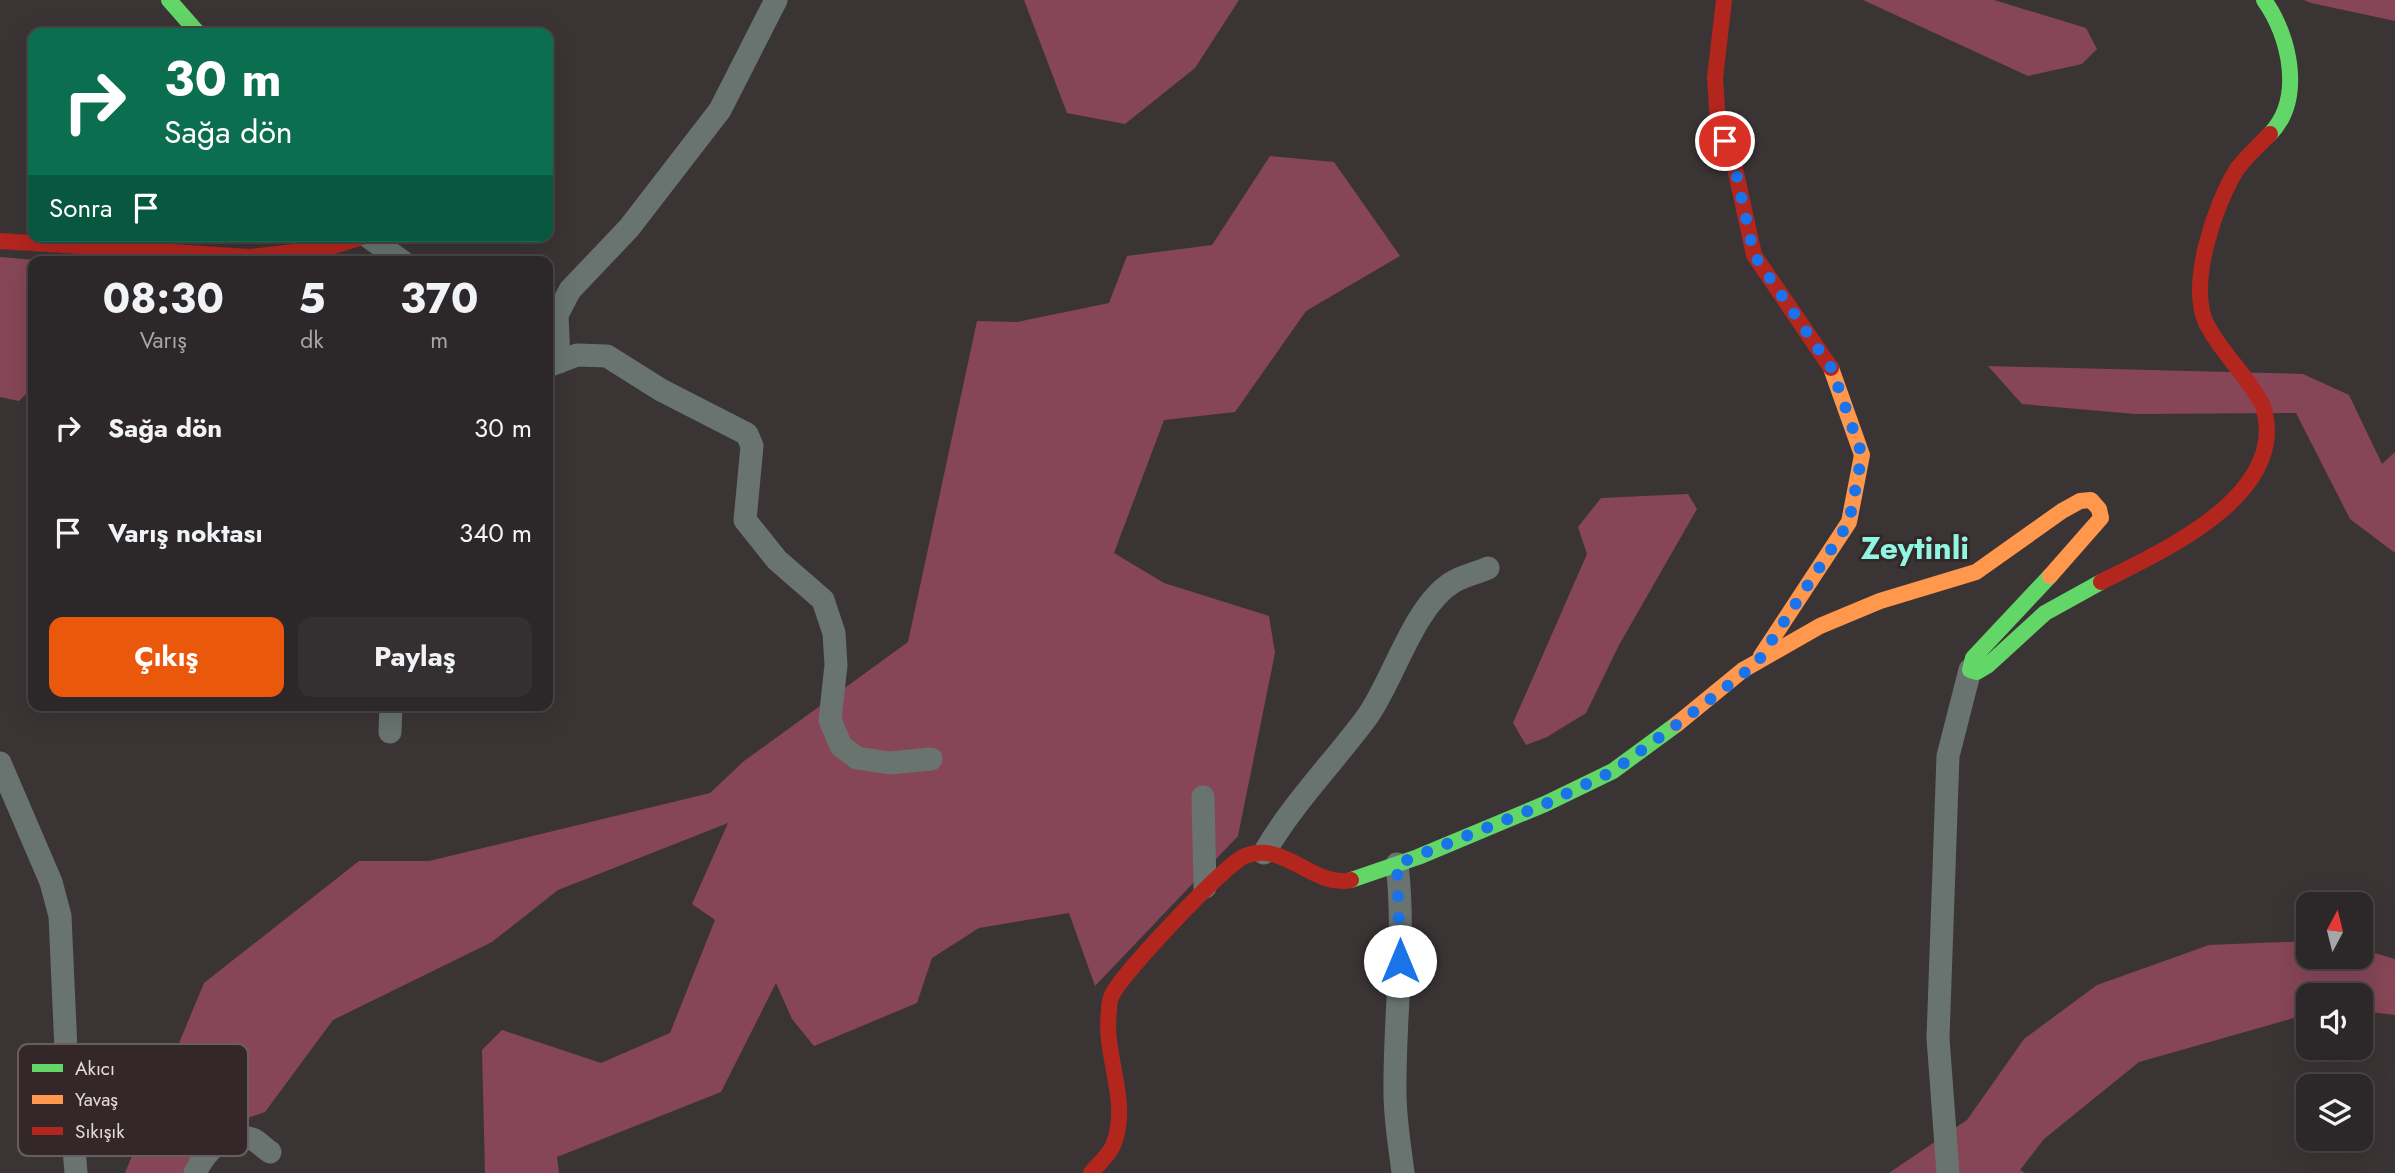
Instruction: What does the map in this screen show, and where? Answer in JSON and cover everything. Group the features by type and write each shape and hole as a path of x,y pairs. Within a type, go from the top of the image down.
{"street":[{"path":"169,0 194,28"},
{"path":"776,0 720,110 629,228 570,290 557,315 553,364 577,355 607,356 661,390 747,435 752,446 745,520 777,560 823,600 834,633 836,664 830,720 841,746 857,758 890,763 932,759"},
{"path":"1970,670 1977,672 1996,661 2042,615 2181,538 2235,499 2265,458 2267,417 2250,384 2222,351 2204,317 2201,280 2209,233 2222,202 2244,161 2281,121 2289,90 2276,14 2264,0"},
{"path":"1721,2 1714,78 1718,123 1733,159 1754,255 1832,369 1862,455 1849,522 1757,663"},
{"path":"0,242 233,256"},
{"path":"259,256 328,248 347,242"},
{"path":"375,242 395,256"},
{"path":"1091,1173 1114,1145 1121,1093 1106,1012 1112,994 1205,887 1244,856 1264,853 1287,858 1332,880 1347,881 1397,864 1545,804 1613,771 1757,663 1832,621 1881,601 1976,572 2062,511 2080,501 2091,500 2099,509 2101,518 2091,533 1973,658 1948,756 1938,1038 1948,1173"},
{"path":"1264,853 1286,815 1368,715 1408,640 1432,604 1452,583 1488,568"},
{"path":"390,732 391,711"},
{"path":"0,763 51,882 60,916 66,1044"},
{"path":"1203,797 1205,887"},
{"path":"1397,864 1400,894 1400,983 1395,1095 1403,1173"},
{"path":"248,1139 270,1152"},
{"path":"195,1173 204,1156"}],"shaded area":[{"path":"1024,0 1239,0 1195,68 1125,124 1067,113"},
{"path":"1863,0 1994,0 2086,28 2097,49 2082,64 2028,76"},
{"path":"2304,0 2395,0 2395,21 2311,3"},
{"path":"1270,156 1334,162 1400,256 1306,311 1235,412 1164,420 1114,553 1164,583 1269,616 1275,653 1238,836 1095,986 1069,913 979,928 932,958 917,1003 814,1046 792,1019 776,983 721,1092 557,1157 559,1173 485,1173 482,1050 502,1030 601,1063 670,1033 715,920 692,904 728,823 558,890 492,942 333,1020 265,1112 248,1118 248,1044 179,1044 204,983 359,861 429,861 710,793 744,761 908,642 977,321 1017,322 1109,303 1127,256 1212,245"},
{"path":"0,257 28,259 28,392 19,401 0,397"},
{"path":"1988,366 2303,374 2349,395 2382,464 2395,452 2395,553 2350,519 2296,413 2135,414 2022,404"},
{"path":"1688,494 1697,509 1619,645 1586,713 1547,737 1526,745 1513,723 1587,554 1578,527 1601,498"},
{"path":"2296,941 2296,970 2373,970 2373,953 2395,959 2395,1015 2373,1012 2373,983 2296,983 2296,1017 2139,1062 2044,1139 2020,1170 2025,1173 1889,1173 1967,1120 2024,1039 2097,985 2209,945"},
{"path":"132,1156 197,1156 189,1173 125,1173"}],"traffic: fast":[{"path":"169,0 194,28"},
{"path":"2264,0 2281,31 2290,67 2287,103 2281,120 2270,134"},
{"path":"2050,576 1973,658 1970,670 1977,672 1987,666 2045,613 2101,582"},
{"path":"1351,880 1418,857 1545,804 1613,771 1677,724"}],"traffic: slow":[{"path":"1761,656 1849,522 1862,455 1831,368"},
{"path":"1677,724 1743,670 1820,626 1880,601 1976,572 2062,511 2080,501 2091,500 2099,509 2101,518 2050,576"}],"traffic: jam":[{"path":"1724,0 1715,78 1718,123 1733,159 1754,255 1831,368"},
{"path":"2101,582 2156,554 2215,516 2240,493 2258,467 2267,438 2263,406 2206,323 2201,306 2200,287 2206,244 2220,202 2237,169 2270,134"},
{"path":"0,241 234,256"},
{"path":"259,256 328,248 346,242"},
{"path":"1091,1173 1112,1147 1118,1127 1118,1094 1108,1028 1111,998 1119,984 1153,945 1217,878 1245,856 1273,854 1325,878 1351,880"}],"district":[{"name":"Zeytinli","path":"1915,548"}],"route":[{"path":"1400,961 1397,864 1545,804 1613,771 1687,717 1743,670 1757,663 1849,522 1857,492 1862,455 1832,369 1754,255 1733,159 1725,141"}]}
